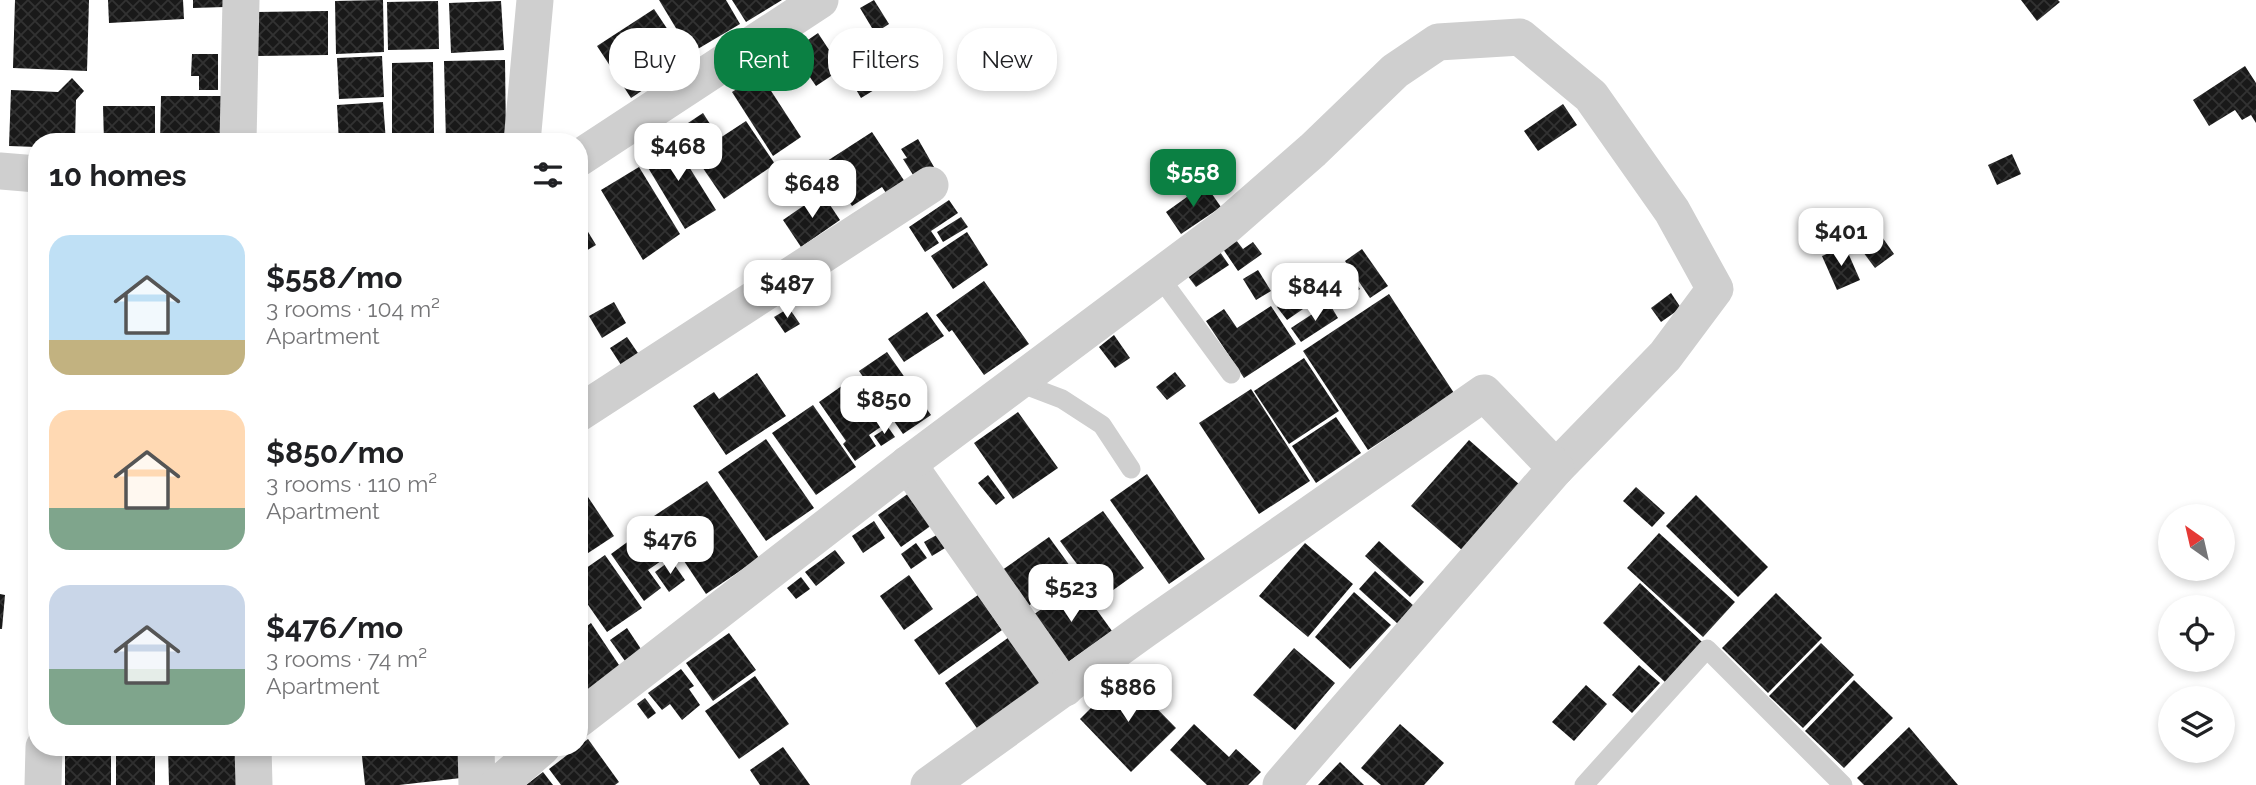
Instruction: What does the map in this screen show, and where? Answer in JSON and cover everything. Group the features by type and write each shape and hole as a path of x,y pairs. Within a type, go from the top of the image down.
{"street":[{"path":"238,133 241,0"},
{"path":"523,133 535,0"},
{"path":"588,152 820,0"},
{"path":"588,712 908,464 1225,227 1313,150 1395,71 1438,42 1520,37 1591,96 1672,211 1715,289 1665,356 1556,468 1281,785"},
{"path":"0,171 28,173"},
{"path":"588,406 930,185"},
{"path":"929,785 1155,622 1484,393 1556,468"},
{"path":"908,464 1065,688"},
{"path":"43,785 44,756"},
{"path":"253,756 254,785"},
{"path":"475,756 477,785"},
{"path":"498,785 532,756"}],"lane":[{"path":"1159,276 1231,374"},
{"path":"1017,382 1062,399 1102,425 1131,469"},
{"path":"1584,785 1707,649 1843,785"}],"building":[{"path":"15,0 89,0 87,71 13,68"},
{"path":"108,0 183,0 184,19 109,23"},
{"path":"193,0 225,0 225,7 193,8"},
{"path":"383,0 384,52 336,54 335,1"},
{"path":"659,0 726,0 740,24 733,28 714,28 714,39 700,48 700,28 676,28"},
{"path":"732,0 782,0 746,22"},
{"path":"874,0 889,24 883,28 872,28 860,8"},
{"path":"2021,0 2058,0 2060,2 2037,21"},
{"path":"438,1 439,49 388,50 387,2"},
{"path":"501,1 504,50 451,53 449,3"},
{"path":"654,9 667,28 625,28"},
{"path":"328,11 328,55 257,56 256,12"},
{"path":"818,33 828,48 828,78 816,86 814,83 814,36"},
{"path":"609,38 609,64 597,46"},
{"path":"192,54 218,54 218,90 199,90 199,76 191,76"},
{"path":"382,56 384,97 339,99 337,58"},
{"path":"505,60 506,133 446,133 444,61"},
{"path":"433,62 434,133 392,133 392,63"},
{"path":"2245,66 2256,83 2256,123 2251,115 2242,120 2235,110 2209,126 2193,100"},
{"path":"72,78 84,91 76,100 75,133 28,133 28,147 9,146 11,90 58,92"},
{"path":"626,91 642,91 631,98"},
{"path":"771,91 801,137 773,156 732,92"},
{"path":"857,91 873,91 861,98"},
{"path":"161,96 221,96 221,133 160,133"},
{"path":"383,102 385,133 339,133 337,105"},
{"path":"1563,104 1577,125 1538,151 1524,131"},
{"path":"103,106 155,106 155,133 104,133"},
{"path":"703,113 712,127 682,146 673,133"},
{"path":"746,121 775,164 724,199 694,155"},
{"path":"872,132 909,188 890,199 882,187 852,206 824,163"},
{"path":"671,138 716,210 685,229 641,156"},
{"path":"918,139 934,167 915,178 903,159 907,158 901,149"},
{"path":"2012,154 2021,174 1997,185 1988,165"},
{"path":"639,167 680,234 643,260 601,190"},
{"path":"1205,184 1221,207 1181,234 1166,212"},
{"path":"822,193 840,220 801,247 783,220"},
{"path":"949,200 958,213 931,231 939,243 925,252 909,227"},
{"path":"961,217 968,227 943,242 937,232"},
{"path":"588,232 596,245 588,250"},
{"path":"967,232 988,265 953,289 931,256"},
{"path":"1880,234 1894,254 1875,268 1860,248"},
{"path":"1236,240 1243,249 1253,242 1262,254 1238,271 1223,249"},
{"path":"1845,246 1860,280 1837,290 1822,256"},
{"path":"1362,249 1388,286 1370,298 1345,261"},
{"path":"1220,252 1229,265 1196,287 1187,275"},
{"path":"1344,266 1360,289 1335,306 1319,283"},
{"path":"1258,270 1271,291 1256,300 1243,279"},
{"path":"1296,279 1302,288 1309,284 1319,298 1287,320 1277,307 1286,299 1280,291"},
{"path":"984,281 1029,344 984,375 952,330 949,332 936,315"},
{"path":"1671,293 1681,308 1661,322 1651,308"},
{"path":"1389,294 1454,393 1368,450 1303,351"},
{"path":"614,302 626,323 602,338 589,316"},
{"path":"1329,303 1338,318 1301,342 1291,328"},
{"path":"1271,306 1296,344 1244,378 1206,321 1224,309 1237,328"},
{"path":"789,308 800,324 785,333 774,317"},
{"path":"927,312 944,336 904,362 888,339"},
{"path":"1114,335 1130,358 1115,368 1099,347"},
{"path":"627,337 640,356 623,368 610,348"},
{"path":"887,352 931,415 903,434 859,371"},
{"path":"1304,358 1339,411 1289,444 1254,391"},
{"path":"1175,372 1186,386 1167,400 1156,387"},
{"path":"757,373 786,416 726,455 693,406 714,392 719,399"},
{"path":"853,378 885,424 869,435 876,446 855,461 843,444 846,441 819,402"},
{"path":"1251,389 1310,481 1259,514 1199,423"},
{"path":"813,405 856,467 816,495 772,433"},
{"path":"1018,412 1058,468 1013,499 974,443"},
{"path":"1336,417 1361,453 1316,483 1292,446"},
{"path":"888,427 895,437 881,446 874,436"},
{"path":"766,439 814,508 766,541 718,472"},
{"path":"1469,440 1520,485 1462,550 1411,506"},
{"path":"1147,474 1205,559 1169,584 1110,500"},
{"path":"988,475 1005,498 996,505 978,483"},
{"path":"707,481 759,558 706,594 654,516"},
{"path":"1636,487 1665,513 1652,527 1623,501"},
{"path":"909,493 932,525 901,547 878,515"},
{"path":"1696,495 1768,567 1738,597 1666,526"},
{"path":"588,497 614,536 588,553"},
{"path":"1103,511 1144,568 1102,598 1060,541"},
{"path":"874,521 885,538 863,553 852,536"},
{"path":"641,532 661,561 648,570 661,588 644,601 611,554"},
{"path":"942,532 950,545 932,556 924,542"},
{"path":"1659,533 1735,602 1703,637 1627,568"},
{"path":"1049,537 1075,573 1024,609 998,573"},
{"path":"1379,541 1424,582 1410,597 1365,556"},
{"path":"916,543 927,558 911,569 901,554"},
{"path":"1305,543 1353,584 1308,637 1259,596"},
{"path":"835,550 845,563 816,586 805,572"},
{"path":"605,555 642,608 607,632 588,605 588,567"},
{"path":"671,560 685,580 669,592 655,572"},
{"path":"1375,571 1414,606 1398,624 1359,589"},
{"path":"909,575 933,609 904,630 880,596"},
{"path":"801,577 810,589 796,599 787,588"},
{"path":"1640,583 1702,642 1665,682 1603,623"},
{"path":"1078,584 1112,631 1064,665 1030,617"},
{"path":"1354,592 1391,625 1350,669 1315,637"},
{"path":"1776,593 1822,638 1768,693 1722,648"},
{"path":"0,594 5,595 2,629 0,629"},
{"path":"978,595 1002,630 939,675 914,640"},
{"path":"591,623 621,668 588,691 588,625"},
{"path":"627,628 641,649 625,661 610,640"},
{"path":"729,633 756,670 713,701 686,663"},
{"path":"1012,635 1046,684 979,731 945,683"},
{"path":"1821,643 1854,675 1803,728 1769,696"},
{"path":"1294,648 1335,683 1295,730 1253,695"},
{"path":"1639,665 1660,683 1632,713 1612,695"},
{"path":"681,669 694,686 689,689 700,705 682,720 670,704 662,710 648,693"},
{"path":"1124,675 1176,728 1131,772 1080,719"},
{"path":"755,676 789,724 739,759 705,711"},
{"path":"1854,680 1893,718 1844,768 1805,731"},
{"path":"1586,685 1607,704 1574,741 1552,722"},
{"path":"645,698 656,713 648,719 637,704"},
{"path":"1194,724 1229,757 1236,749 1261,772 1248,785 1207,785 1170,750"},
{"path":"1400,724 1444,763 1424,785 1381,785 1361,768"},
{"path":"1909,727 1958,785 1864,785 1857,778"},
{"path":"588,739 619,782 615,785 561,785 549,769 566,756 588,756"},
{"path":"783,747 810,785 760,785 750,770"},
{"path":"65,756 111,756 111,785 65,785"},
{"path":"116,756 155,756 155,785 116,785"},
{"path":"168,756 239,756 240,785 169,785"},
{"path":"362,756 468,756 470,777 399,785 365,785"},
{"path":"1340,762 1364,785 1318,785"},
{"path":"543,772 553,785 526,785"}]}
